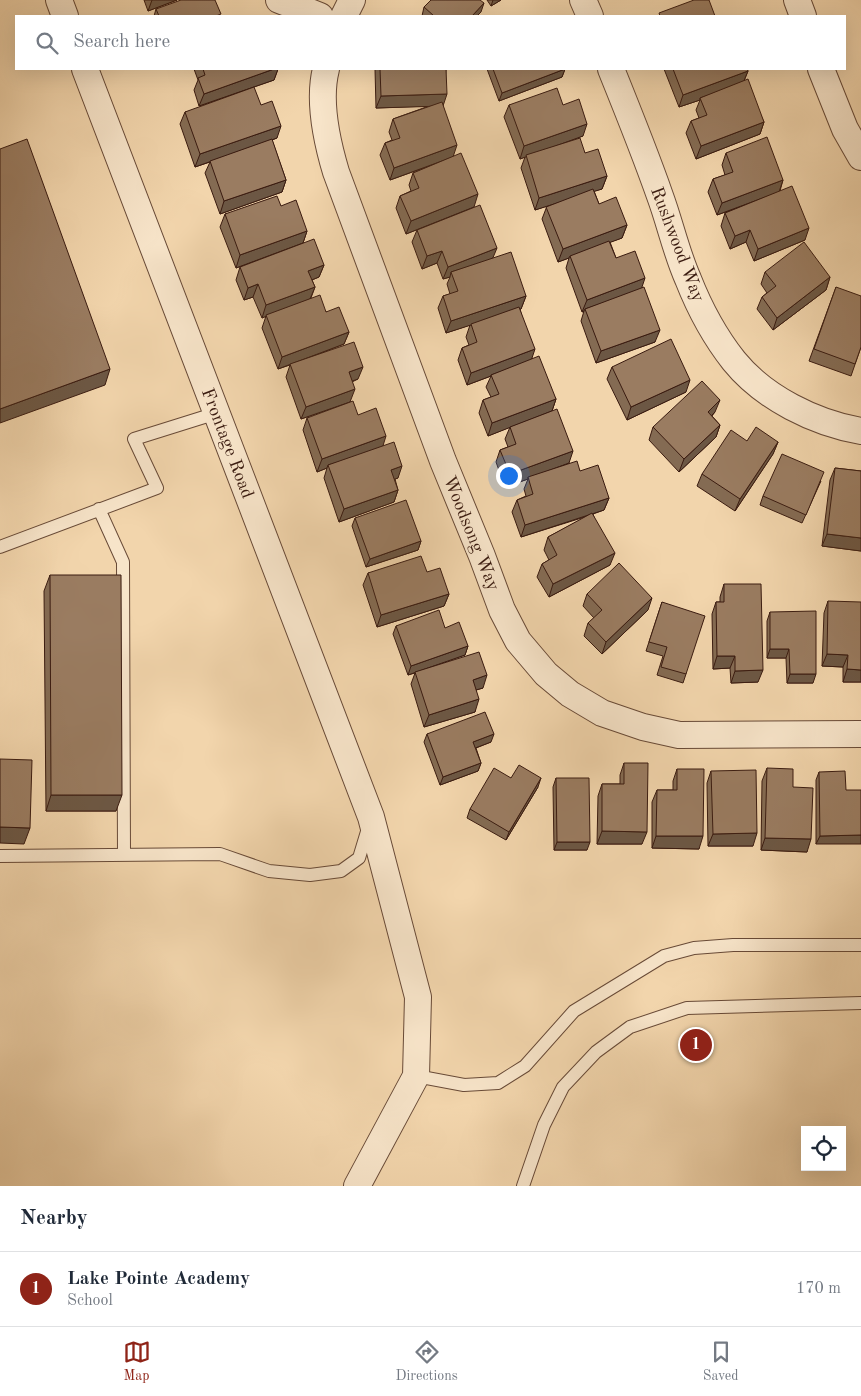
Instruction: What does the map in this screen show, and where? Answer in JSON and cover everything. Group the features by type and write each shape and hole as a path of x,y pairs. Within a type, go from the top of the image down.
{"street":[{"path":"59,0 65,15"},
{"path":"279,0 317,15"},
{"path":"344,15 352,0"},
{"path":"583,0 590,15"},
{"path":"798,0 803,15"},
{"name":"Frontage Road","path":"85,70 371,818 418,997 416,1076"},
{"name":"Woodsong Way","path":"326,70 324,96 326,127 336,172 443,461 502,610 518,641 546,674 570,694 602,713 643,727 679,734 861,734"},
{"name":"Rushwood Way","path":"611,70 660,196 687,278 714,332 734,361 755,381 785,403 816,418 861,431"},
{"path":"821,70 845,129 861,157"},
{"path":"357,1186 416,1076"}],"lane":[{"path":"0,547 157,488 134,439 216,414"},
{"path":"99,510 123,562 124,855"},
{"path":"0,856 220,854 269,871 310,875 341,871 359,858 371,818"},
{"path":"416,1076 464,1085 498,1083 525,1066 574,1011 664,956 694,948 733,945 861,945"},
{"path":"523,1186 544,1125 563,1087 596,1052 630,1027 687,1008 861,1003"}],"building":[{"path":"181,0 215,0 221,14 159,15 156,9"},
{"path":"431,0 480,0 484,3 473,15 433,15 424,7"},
{"path":"694,0 709,0 715,15 660,15 659,13"},
{"path":"203,70 271,70 204,94 198,78 205,75"},
{"path":"380,70 446,70 447,94 381,96"},
{"path":"493,70 562,70 502,93"},
{"path":"673,70 748,71 683,95"},
{"path":"748,79 764,122 701,146 691,121 707,115 700,98"},
{"path":"254,87 261,105 272,101 281,126 200,154 185,112"},
{"path":"557,88 563,105 579,99 587,124 524,146 509,105"},
{"path":"442,102 457,145 394,168 385,143 400,138 393,119"},
{"path":"767,137 783,180 722,203 713,179 733,172 726,153"},
{"path":"580,138 585,153 598,149 607,176 539,198 526,155"},
{"path":"27,139 110,369 0,409 0,149"},
{"path":"272,139 286,180 224,201 210,161"},
{"path":"461,153 478,194 411,221 400,196 419,188 413,173"},
{"path":"792,186 809,228 758,249 750,230 735,236 725,213"},
{"path":"593,189 599,204 616,197 627,225 563,249 546,207"},
{"path":"277,196 281,206 296,200 307,231 240,255 225,214"},
{"path":"480,205 497,248 448,267 442,251 427,256 417,230"},
{"path":"314,239 324,265 308,271 315,287 266,305 258,284 248,288 240,267"},
{"path":"609,241 616,258 635,251 645,278 587,300 570,256"},
{"path":"804,242 830,277 777,318 762,297 776,286 765,272"},
{"path":"511,252 526,296 451,321 443,296 458,291 451,272"},
{"path":"644,287 660,330 601,351 585,309"},
{"path":"836,287 861,296 861,347 855,364 814,349"},
{"path":"320,295 326,312 339,307 349,332 282,357 266,315"},
{"path":"519,307 535,349 471,373 462,348 477,342 471,324"},
{"path":"671,339 690,380 631,407 612,367"},
{"path":"354,342 363,367 349,372 355,389 306,407 290,364"},
{"path":"539,356 556,399 492,423 483,400 499,394 491,375"},
{"path":"702,381 720,400 708,412 720,425 684,459 653,427"},
{"path":"353,401 358,415 376,408 386,436 322,459 307,418"},
{"path":"557,409 573,451 510,474 500,450 516,444 510,427"},
{"path":"756,427 778,442 740,499 702,474 731,430 747,441"},
{"path":"394,442 402,466 391,470 398,490 344,509 328,465"},
{"path":"782,454 824,472 806,515 763,496"},
{"path":"577,461 580,471 598,465 609,498 525,525 517,500 533,494 528,477"},
{"path":"835,468 861,471 861,538 827,534"},
{"path":"406,500 421,541 370,559 355,518"},
{"path":"592,513 615,553 553,584 542,564 557,555 548,537"},
{"path":"421,556 427,572 440,568 449,594 381,615 368,573"},
{"path":"619,563 652,598 606,642 588,623 602,610 587,594"},
{"path":"50,575 121,575 122,795 51,795"},
{"path":"724,584 761,584 763,670 735,671 735,656 717,656 716,602 724,602"},
{"path":"828,601 861,602 861,670 847,669 848,655 827,654"},
{"path":"662,602 705,616 686,674 661,667 667,647 649,642"},
{"path":"439,610 445,628 459,622 468,646 411,666 396,626"},
{"path":"816,611 816,674 790,674 789,649 770,649 770,612"},
{"path":"479,652 487,675 473,680 479,699 429,715 415,672"},
{"path":"485,712 494,734 473,742 481,763 443,777 427,734"},
{"path":"0,759 32,760 30,828 0,827"},
{"path":"624,763 648,763 647,832 602,831 602,784 624,784"},
{"path":"519,765 541,778 509,832 470,809 494,768 511,778"},
{"path":"767,768 793,769 793,787 813,788 811,839 765,838"},
{"path":"677,769 704,769 703,836 656,836 657,790 677,790"},
{"path":"756,770 757,833 713,834 711,771"},
{"path":"845,771 846,790 861,790 861,835 820,836 819,772"},
{"path":"556,778 589,778 590,842 557,842"}],"place":[{"name":"Lake Pointe Academy","path":"696,1045"}]}
